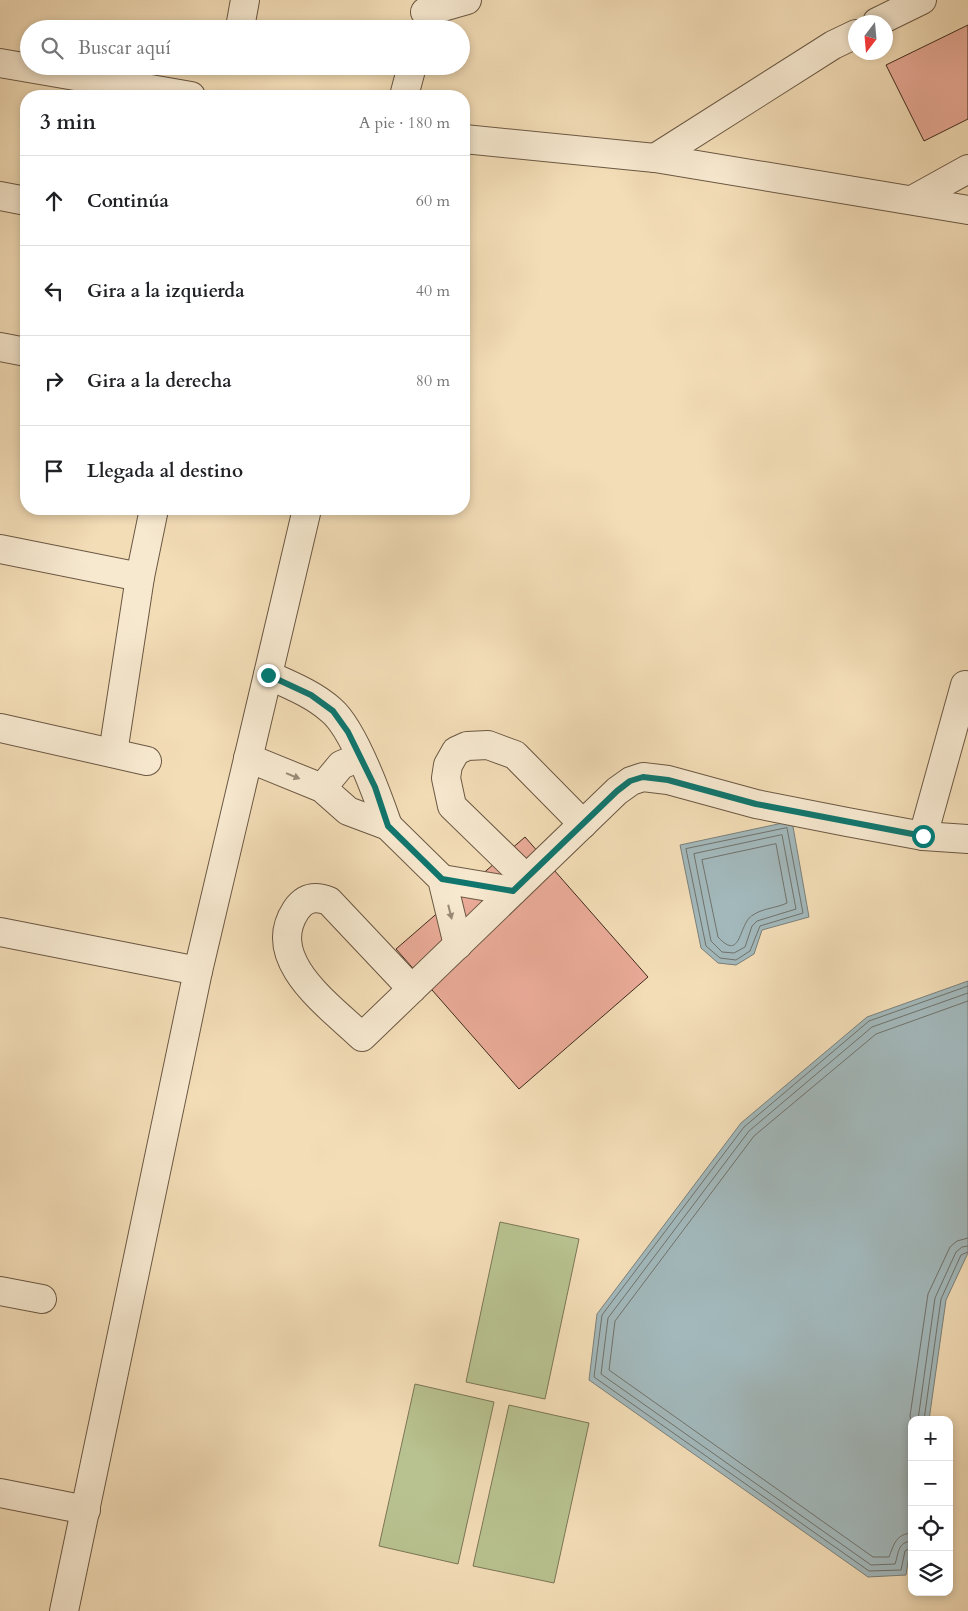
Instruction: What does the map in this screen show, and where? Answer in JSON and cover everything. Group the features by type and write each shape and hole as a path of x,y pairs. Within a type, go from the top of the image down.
{"street":[{"path":"424,14 467,0"},
{"path":"891,15 922,0"},
{"path":"655,158 848,38"},
{"path":"0,63 20,66"},
{"path":"69,75 156,90"},
{"path":"406,90 410,75"},
{"path":"470,140 655,158 968,210"},
{"path":"912,200 968,169"},
{"path":"0,196 20,200"},
{"path":"0,347 20,351"},
{"path":"113,753 140,577 153,515"},
{"path":"64,1611 198,971 306,515"},
{"path":"0,549 140,577"},
{"path":"268,675 311,695 333,711 348,732 375,787 388,826"},
{"path":"923,836 965,686"},
{"path":"0,728 147,761"},
{"path":"519,885 452,806 446,778 448,765 456,751 467,746 488,745 514,755 583,824"},
{"path":"322,788 341,765 360,757"},
{"path":"248,758 322,788 348,811 388,826 442,879 458,944"},
{"path":"412,990 329,901 318,897 307,899 297,908 288,923 286,943 290,957 302,979 362,1037 412,990 617,791 630,781 643,777 668,780 756,804 923,836 968,840"},
{"path":"442,879 519,885"},
{"path":"0,932 198,971"},
{"path":"0,1292 42,1299"},
{"path":"0,1493 86,1510"}],"green space":[{"path":"500,1222 579,1239 545,1399 466,1382"},
{"path":"415,1384 494,1402 458,1564 379,1546"},
{"path":"509,1405 589,1423 554,1583 473,1566"}],"water":[{"path":"792,821 809,917 762,930 754,954 736,965 718,963 701,948 680,845"},
{"path":"968,981 968,1253 946,1300 930,1416 908,1416 908,1562 906,1575 868,1577 589,1380 597,1314 741,1123 867,1017"}],"building":[{"path":"968,25 968,119 924,141 886,65"},
{"path":"525,837 648,977 519,1089 396,949"}],"route":[{"path":"268,675 311,695 333,711 348,732 375,787 388,826 442,879 513,891 617,791 630,781 643,777 668,780 756,804 923,836"}]}
